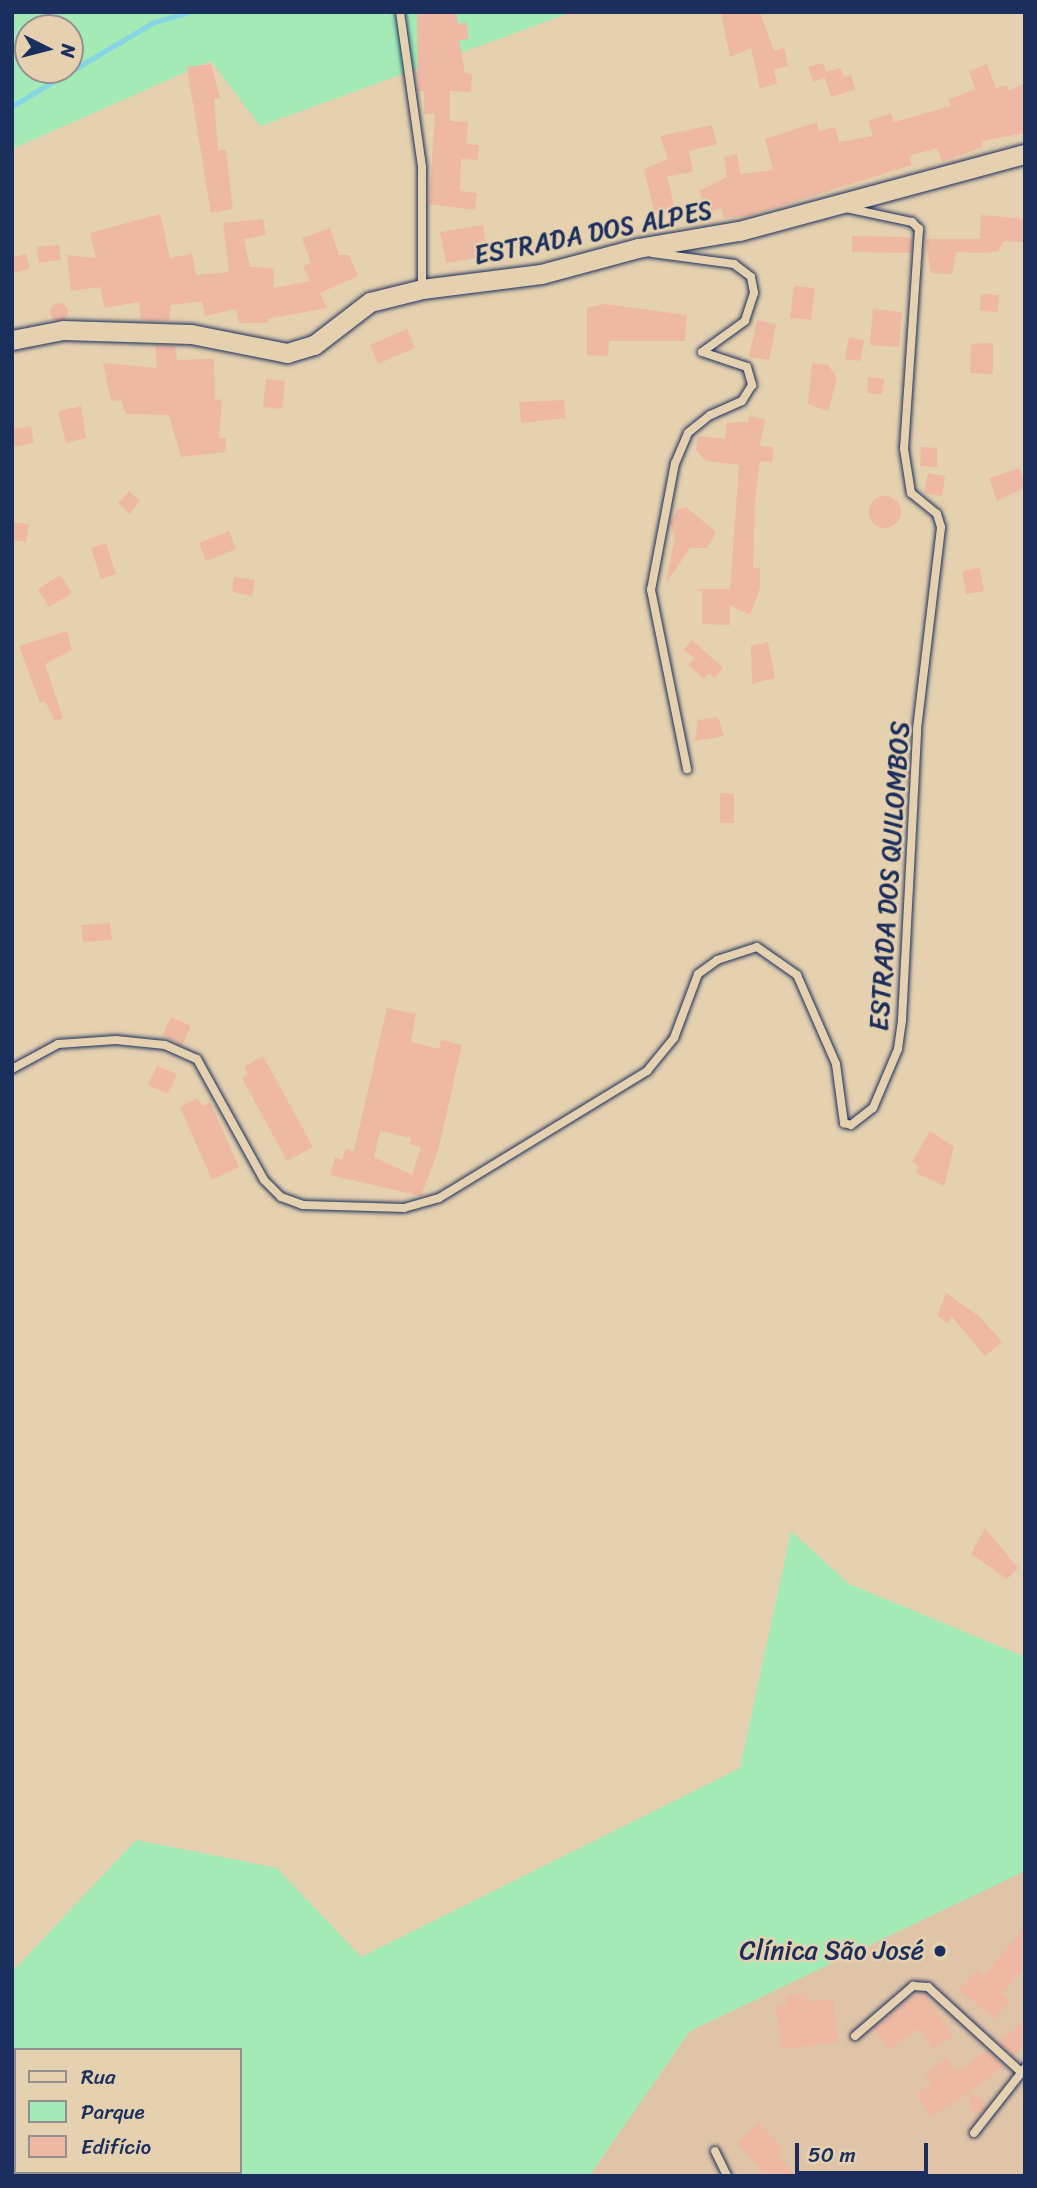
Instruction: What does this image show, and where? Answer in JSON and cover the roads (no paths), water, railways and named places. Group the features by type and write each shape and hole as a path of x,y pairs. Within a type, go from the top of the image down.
{"street":[{"name":"ESTRADA DOS ALPES","path":"12,340 64,330 191,334 287,353 314,345 370,302 422,289 541,274 638,248 712,237 839,206 1025,154"}],"lane":[{"path":"400,12 422,167 422,289"},
{"name":"ESTRADA DOS QUILOMBOS","path":"12,1069 58,1044 116,1040 165,1045 197,1059 264,1180 281,1197 303,1205 404,1208 439,1198 648,1070 674,1038 698,974 717,960 757,947 797,975 836,1063 840,1116 851,1125 873,1108 898,1049 902,1020 909,831 941,527 937,514 911,493 904,449 919,229 912,222 839,206"},
{"path":"638,248 734,264 751,277 754,293 745,321 702,352 747,367 752,385 742,401 710,415 688,433 675,463 652,590 687,769"},
{"path":"855,2036 913,1986 928,1987 1022,2069 974,2133"},
{"path":"715,2151 727,2176"}],"waterway":[{"path":"12,106 154,22 188,12"}],"place":[{"name":"Clínica São José","path":"940,1951"}]}
